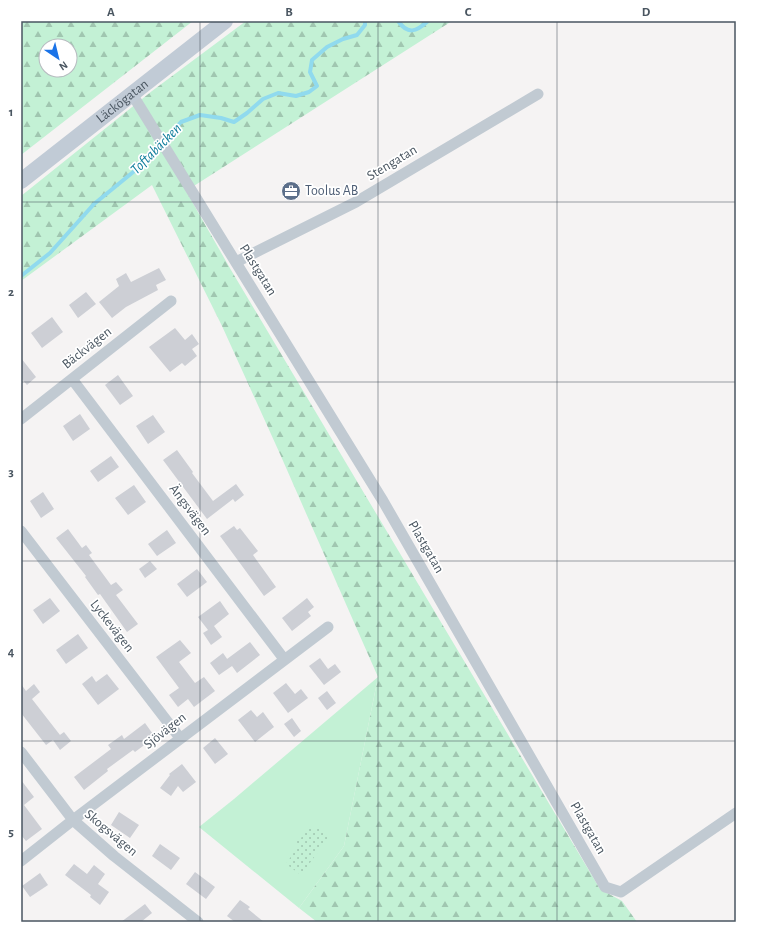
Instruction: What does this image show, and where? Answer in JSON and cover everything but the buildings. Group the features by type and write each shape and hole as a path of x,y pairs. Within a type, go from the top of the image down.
{"main road":[{"name":"Läckögatan","path":"21,181 225,21"}],"street":[{"name":"Plastgatan","path":"132,94 383,502 605,888 621,892 736,814"},
{"name":"Stengatan","path":"236,262 356,202 538,94"},
{"name":"Bäckvägen","path":"21,419 171,301"},
{"name":"Ängsvägen","path":"72,379 284,659"},
{"name":"Lyckevägen","path":"21,532 180,738"},
{"name":"Sjövägen","path":"21,861 72,820 328,627"},
{"name":"Skogsvägen","path":"21,752 72,820 114,856 198,922"}],"green space":[{"path":"21,21 193,21 21,155"},
{"path":"246,21 452,21 186,191 231,270 600,889 622,901 637,922 317,922 299,908 344,846 378,677 280,454 222,326 152,185 21,281 21,196 152,91"},
{"path":"378,677 344,846 299,908 199,827"},
{"path":"318,827 329,837 301,875 286,864 298,846 293,842 298,836 301,838 308,828"}],"waterway":[{"name":"Toftabäcken","path":"21,276 50,253 94,204 143,164 181,122 200,115 221,118 234,122 263,99 278,93 296,96 309,92 317,86 310,72 312,60 327,47 343,39 357,35 365,25 365,21"},
{"name":"Toftabäcken","path":"398,21 409,30 416,30 428,21"}],"place":[{"name":"Toolus AB","path":"291,191"}]}
